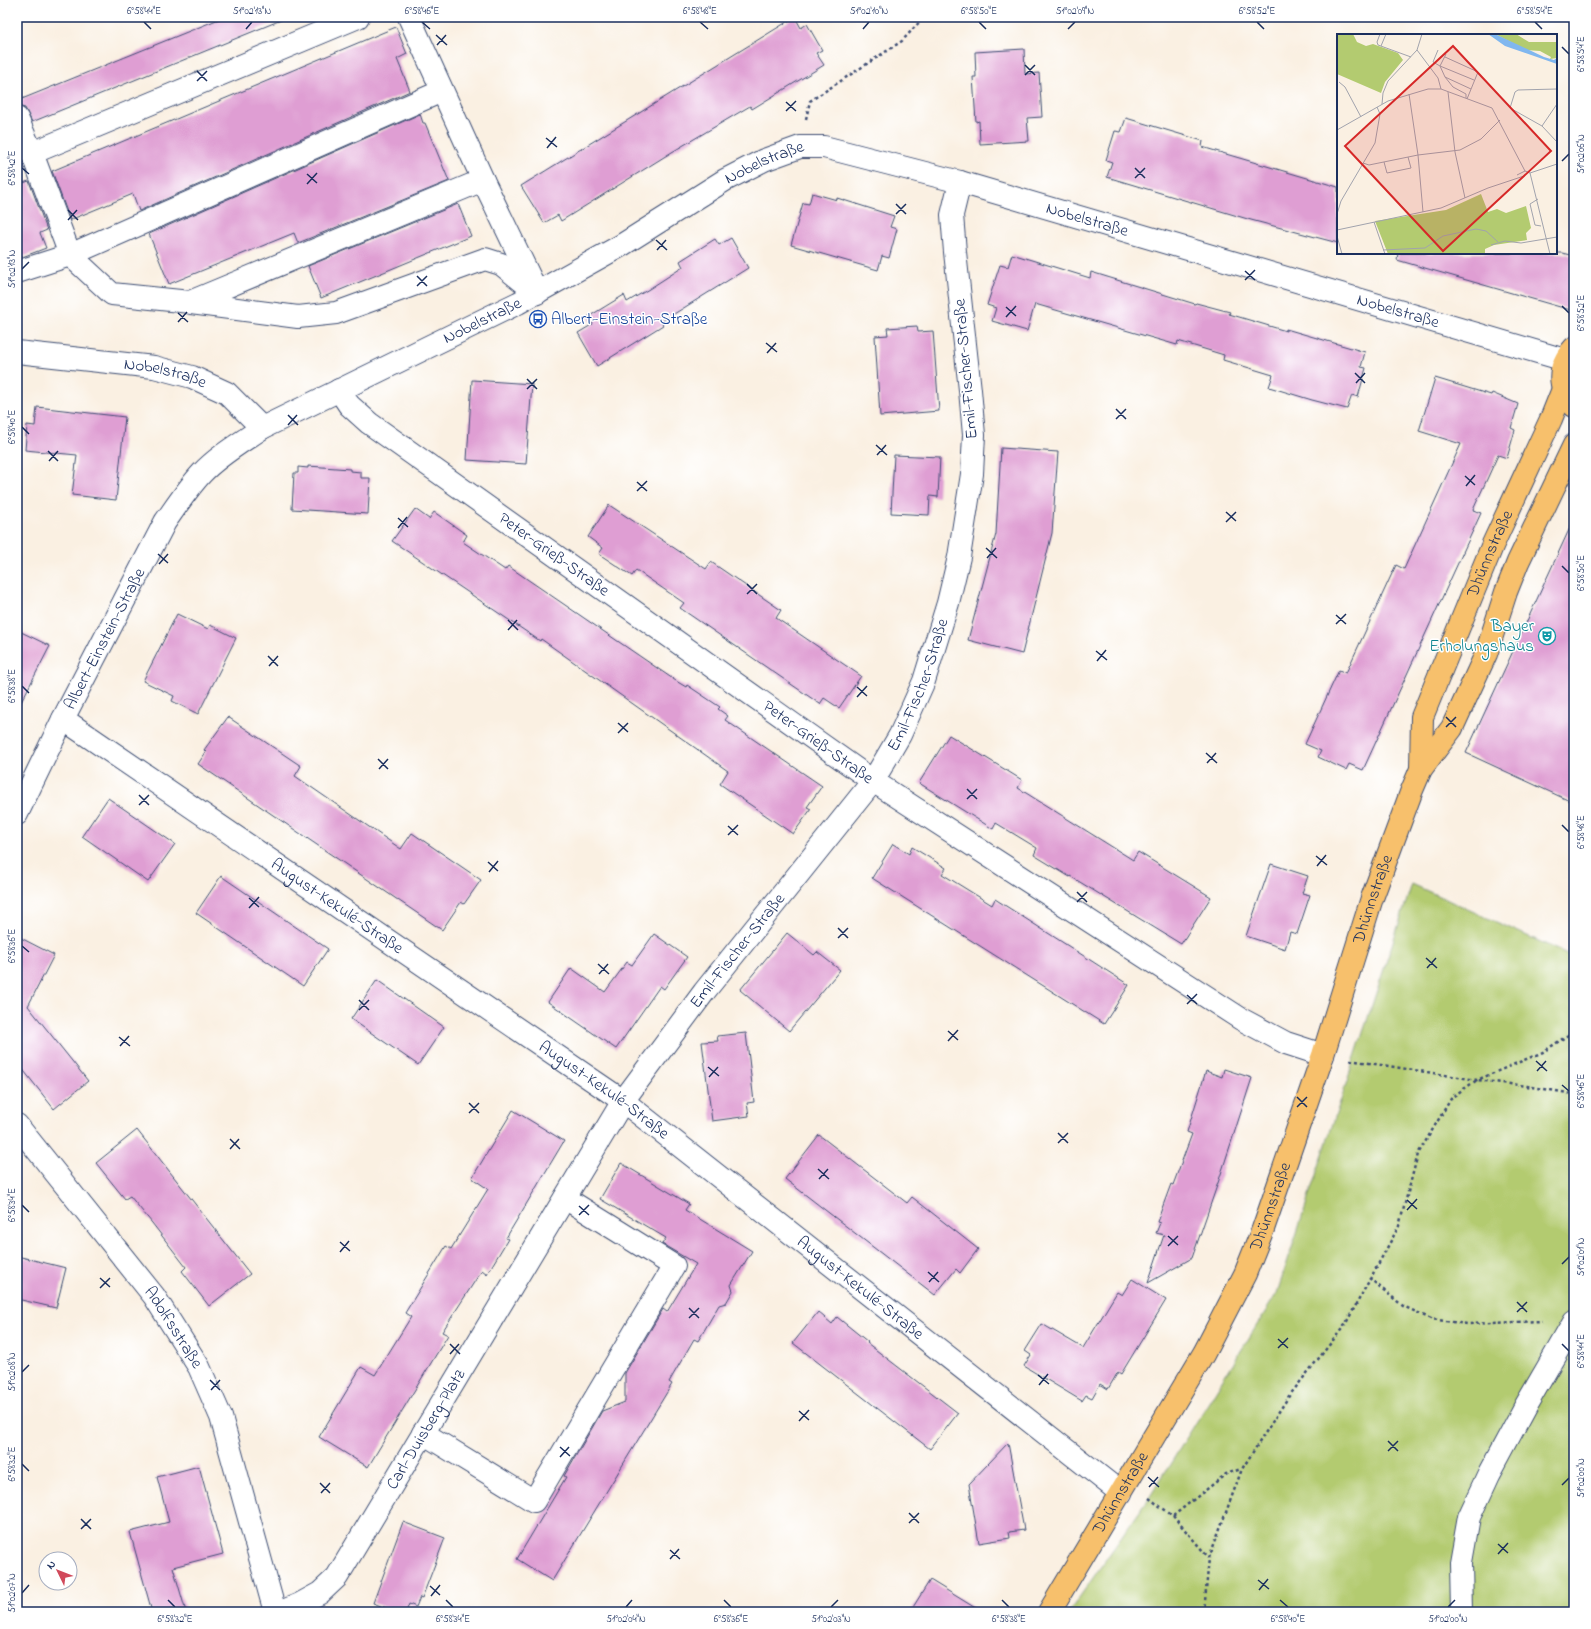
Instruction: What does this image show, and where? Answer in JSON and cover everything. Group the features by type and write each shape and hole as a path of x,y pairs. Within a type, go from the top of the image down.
{"main road":[{"name":"Nobelstraße","path":"1568,398 1561,375 1569,354"},
{"name":"Dhünnstraße","path":"1421,769 1422,716 1493,544 1551,419 1568,398"},
{"name":"Dhünnstraße","path":"1049,1612 1204,1353 1245,1274 1323,1056 1372,898 1412,790 1421,769 1452,728 1486,654 1518,562 1574,445"}],"street":[{"path":"32,153 358,17"},
{"path":"410,17 442,91 537,293"},
{"path":"17,272 70,255 442,91"},
{"path":"17,118 32,153 70,255 112,294 190,302 298,317 336,313 484,259 501,264 537,293"},
{"name":"Nobelstraße","path":"17,352 154,367 192,377 227,393 262,428 537,293 622,245 725,180 764,160 800,147 830,148 960,182 1569,354"},
{"path":"190,302 483,180"},
{"name":"Emil-Fischer-Straße","path":"623,1101 704,992 873,781 900,735 924,681 959,557 972,474 974,434 952,215 960,182"},
{"name":"Peter-Grieß-Straße","path":"339,390 349,405 369,423 873,781 1241,1019 1286,1043 1323,1056"},
{"name":"Albert-Einstein-Straße","path":"17,814 63,718 165,522 183,496 203,472 226,453 262,428"},
{"name":"August-Kekulé-Straße","path":"63,718 623,1101 1121,1493"},
{"name":"Carl-Duisberg-Platz","path":"281,1612 320,1593 337,1577 623,1101"},
{"name":"Adolfsstraße","path":"17,1125 154,1296 199,1367 221,1417 275,1612"},
{"path":"423,1433 534,1500 674,1266 565,1198"},
{"path":"1462,1612 1461,1562 1469,1517 1489,1474 1522,1412 1574,1322"}],"path":[{"path":"800,147 810,101 902,41 924,17"},
{"path":"1204,1612 1209,1558 1242,1469 1289,1396 1345,1325 1369,1278 1399,1226 1418,1154 1452,1097 1478,1080 1543,1052 1574,1031"},
{"path":"1323,1056 1574,1094"},
{"path":"1369,1278 1403,1306 1431,1319 1467,1324 1543,1321"},
{"path":"1173,1516 1226,1474 1242,1469"},
{"path":"1121,1493 1149,1498 1173,1516 1209,1558"}],"green space":[{"path":"1412,884 1574,957 1574,1612 1069,1612 1149,1498 1277,1293"}],"building":[{"path":"224,17 286,18 32,122 25,108 17,106 17,101"},
{"path":"795,17 801,28 807,24 822,50 816,53 824,65 752,109 750,106 672,152 561,221 558,215 544,223 521,186"},
{"path":"396,27 407,54 397,59 410,91 139,211 133,194 70,220 52,171"},
{"path":"1024,49 1025,74 1039,73 1042,117 1027,118 1029,141 980,144 979,121 976,122 973,77 976,77 975,52"},
{"path":"420,114 449,181 298,243 294,233 169,284 149,234"},
{"path":"1126,118 1203,141 1202,147 1337,187 1337,243 1251,220 1107,177 1112,162 1106,160 1115,131 1121,132"},
{"path":"17,180 20,184 29,181 47,230 40,233 46,248 17,259"},
{"path":"812,193 837,200 837,198 894,216 890,227 897,229 889,258 882,256 878,270 791,245 803,203 809,204"},
{"path":"458,204 471,236 321,298 308,266"},
{"path":"731,238 748,268 661,322 663,325 597,366 578,333 593,324 588,317 624,295 627,302 649,289 683,267 680,261 715,239 719,245"},
{"path":"1562,253 1574,256 1574,311 1397,260 1398,254"},
{"path":"1012,254 1090,278 1091,272 1195,304 1230,312 1229,314 1286,331 1286,329 1365,352 1361,367 1366,368 1358,397 1352,395 1347,409 1312,400 1269,387 1273,375 1223,360 1224,355 1178,341 1177,345 1035,304 1027,331 992,321 996,308 987,305 1000,265 1008,267"},
{"path":"917,326 918,332 933,331 939,411 880,416 875,336 888,335 887,328"},
{"path":"1435,378 1491,395 1492,393 1518,404 1511,428 1515,430 1507,458 1498,455 1473,510 1481,513 1363,770 1349,764 1346,770 1318,757 1321,751 1305,744 1339,670 1346,673 1396,565 1404,569 1461,444 1419,431"},
{"path":"472,380 532,384 526,464 467,460"},
{"path":"37,407 125,417 116,500 72,495 77,455 25,450 27,425 35,426"},
{"path":"1001,448 1058,452 1052,533 1022,654 968,640 996,534"},
{"path":"894,455 940,457 938,497 930,496 929,515 891,513"},
{"path":"308,466 350,469 350,471 361,472 361,478 370,478 368,514 292,509 294,473 298,473 298,467 308,468"},
{"path":"609,505 706,569 711,562 781,610 776,618 861,676 839,708 824,698 820,704 680,608 684,603 636,570 632,576 599,554 603,548 588,537"},
{"path":"415,509 429,519 434,512 467,535 463,542 505,570 508,566 676,681 686,687 687,685 720,707 718,709 728,716 725,720 822,786 807,807 811,809 793,834 720,784 728,771 541,639 540,641 392,541"},
{"name":"Bayer Erholungshaus","path":"1574,519 1574,803 1466,753"},
{"path":"177,614 208,629 210,625 236,638 198,714 172,701 174,696 143,681"},
{"path":"17,630 50,646 17,710"},
{"path":"228,717 301,766 295,776 401,849 412,833 481,880 464,904 461,902 442,930 198,764 206,752 204,750"},
{"path":"949,735 1022,780 1018,788 1133,860 1138,852 1211,897 1181,944 1034,855 1037,848 996,823 993,829 919,783"},
{"path":"108,798 175,844 148,882 82,836"},
{"path":"893,844 909,854 912,847 946,868 942,874 992,905 995,899 1129,985 1104,1024 872,878"},
{"path":"1271,864 1308,876 1302,893 1310,895 1297,934 1290,932 1285,949 1246,936"},
{"path":"221,876 328,949 303,986 196,913"},
{"path":"787,933 814,955 817,952 840,970 789,1031 740,990"},
{"path":"654,934 687,957 664,989 660,986 616,1049 548,1002 571,968 605,992 627,962 632,965"},
{"path":"17,936 54,955 28,1006 88,1081 54,1109 17,1062"},
{"path":"377,980 444,1027 418,1065 351,1019"},
{"path":"746,1033 754,1102 747,1103 749,1116 712,1121 702,1042 718,1041 717,1036"},
{"path":"1224,1069 1252,1078 1192,1258 1148,1283 1164,1235 1156,1233 1160,1223 1157,1222 1192,1134 1187,1132 1206,1071 1222,1077"},
{"path":"513,1110 564,1141 506,1238 508,1239 487,1274 482,1270 442,1332 448,1335 368,1467 319,1437 361,1367 375,1375 411,1317 405,1313 446,1246 451,1249 488,1189 472,1178"},
{"path":"137,1130 250,1274 209,1306 182,1271 186,1267 152,1223 130,1196 125,1199 96,1163"},
{"path":"819,1135 907,1203 912,1197 978,1249 960,1273 956,1269 935,1295 785,1179"},
{"path":"621,1163 689,1204 685,1210 752,1251 731,1285 733,1291 726,1303 719,1305 698,1341 694,1339 669,1382 672,1384 552,1581 517,1559 566,1477 564,1476 602,1411 625,1402 625,1373 663,1309 667,1312 696,1264 662,1244 666,1238 600,1199"},
{"path":"17,1256 66,1268 56,1308 17,1299"},
{"path":"1132,1279 1166,1300 1121,1374 1118,1372 1108,1389 1100,1384 1092,1398 1086,1395 1082,1401 1024,1366 1031,1355 1025,1351 1042,1324 1083,1348 1117,1292 1122,1295"},
{"path":"818,1312 832,1324 837,1317 868,1342 867,1343 958,1413 930,1449 793,1343"},
{"path":"1008,1443 1024,1530 1009,1532 1010,1538 979,1543 969,1484"},
{"path":"199,1466 223,1554 173,1567 186,1612 152,1612 130,1532 169,1522 157,1477"},
{"path":"403,1522 445,1538 422,1598 420,1597 416,1607 409,1604 406,1612 397,1612 373,1603"},
{"path":"930,1580 982,1612 910,1612"}],"place":[{"name":"Albert-Einstein-Straße","path":"538,319"},
{"name":"Bayer Erholungshaus","path":"1547,636"}]}
